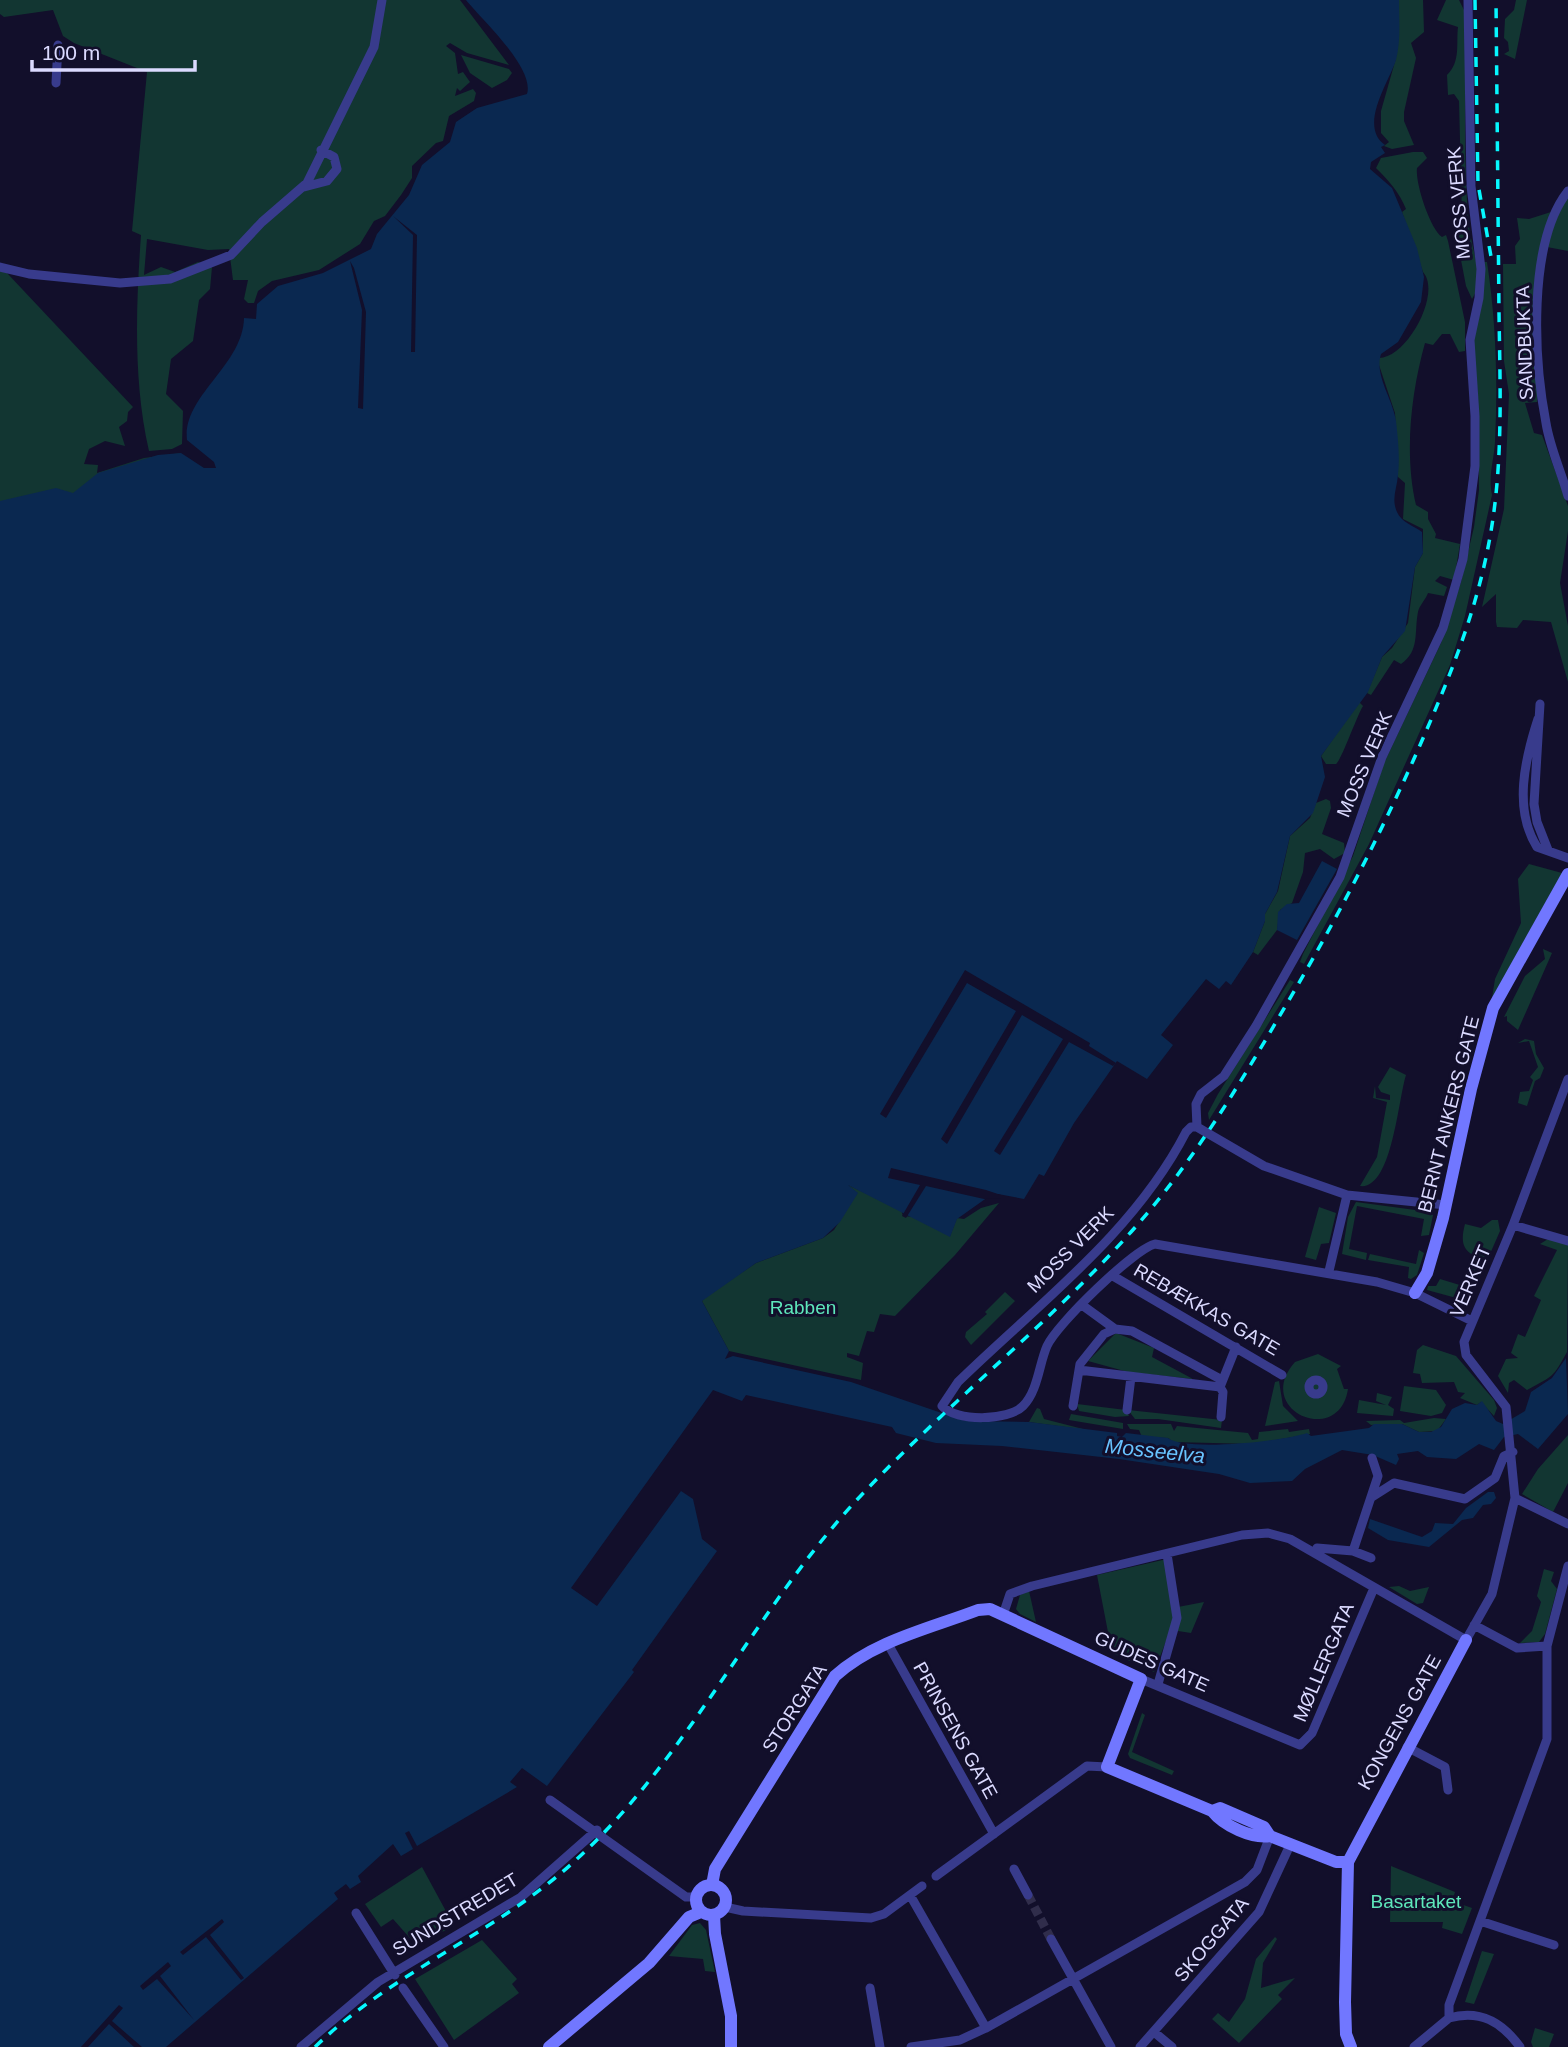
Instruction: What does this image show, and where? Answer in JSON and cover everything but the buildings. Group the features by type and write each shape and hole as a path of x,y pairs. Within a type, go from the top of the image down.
{"street":[{"path":"304,187 374,47 380,28 382,0"},
{"name":"MOSS VERK","path":"1082,1305 1050,1340 1028,1399 1011,1413 970,1416 942,1406 958,1382 1116,1231 1160,1176 1186,1132 1191,1127 1197,1127 1196,1104 1201,1094 1224,1076 1262,1017 1340,877 1382,757 1443,628 1463,559 1475,466 1475,416 1469,340 1478,306 1481,269 1471,186 1468,0"},
{"path":"56,83 58,46"},
{"path":"0,267 29,274 113,283 170,279 231,255 262,222 304,187 327,181 337,169 334,157 321,150"},
{"name":"SANDBUKTA","path":"1568,191 1554,214 1545,242 1537,310 1546,423 1568,496"},
{"path":"1540,704 1535,815 1548,850 1568,858"},
{"name":"BERNT ANKERS GATE","path":"1415,1293 1431,1261 1493,1007 1568,874"},
{"name":"VERKET","path":"1510,1421 1504,1400 1466,1355 1464,1342 1513,1226 1568,1079"},
{"path":"1197,1127 1264,1166 1347,1195 1446,1205"},
{"path":"1329,1272 1347,1195"},
{"path":"1513,1226 1568,1241"},
{"path":"1221,1383 1132,1331 1115,1329 1082,1305 1128,1261 1155,1244 1265,1264 1329,1272 1415,1293 1472,1321"},
{"name":"REBÆKKAS GATE","path":"1113,1276 1282,1375"},
{"path":"1073,1406 1079,1370 1085,1356 1104,1334 1115,1329"},
{"path":"1221,1418 1221,1383 1236,1346"},
{"path":"1079,1370 1131,1377 1221,1383"},
{"path":"1127,1409 1131,1377"},
{"name":"KONGENS GATE","path":"1351,2047 1346,2034 1345,2002 1348,1862 1407,1747 1492,1594 1516,1498 1510,1421"},
{"path":"1372,1497 1394,1483 1465,1499 1495,1478 1504,1456 1513,1452"},
{"path":"1353,1551 1378,1476 1372,1458"},
{"path":"1516,1498 1568,1524"},
{"path":"1003,1615 1010,1594 1044,1583 1242,1535 1274,1533 1315,1553 1466,1640"},
{"path":"1317,1548 1353,1551 1371,1558"},
{"path":"1158,1684 1177,1618 1167,1554"},
{"path":"1449,2018 1449,2005 1542,1755 1549,1711 1548,1646 1568,1566"},
{"name":"MØLLERGATA","path":"1300,1745 1312,1733 1374,1588"},
{"name":"GUDES GATE","path":"990,1609 1141,1679 1300,1745"},
{"name":"STORGATA","path":"712,1885 715,1869 835,1676 847,1665 888,1644 978,1610 990,1609"},
{"path":"1474,1625 1517,1648 1548,1646"},
{"name":"PRINSENS GATE","path":"888,1644 994,1834"},
{"path":"1107,1767 1141,1679"},
{"path":"1407,1747 1445,1767 1448,1790"},
{"path":"936,1876 1087,1766 1107,1767 1212,1811 1220,1808 1264,1827 1270,1836 1336,1862 1348,1862"},
{"path":"550,1800 597,1830 686,1897 696,1897"},
{"name":"SUNDSTREDET","path":"301,2047 341,2011 521,1897 597,1830"},
{"path":"911,2047 960,2040 986,2028 1238,1886 1253,1877 1270,1836"},
{"name":"SKOGGATA","path":"1140,2047 1259,1912 1291,1843"},
{"path":"1262,1858 1276,1863"},
{"path":"1014,1869 1028,1895"},
{"path":"696,1897 702,1889 712,1885 724,1892 725,1907"},
{"path":"549,2047 649,1964 689,1916 701,1912 714,1915 725,1907 743,1911 871,1918 884,1914 922,1886"},
{"path":"1238,1886 1249,1892"},
{"path":"910,1895 986,2028"},
{"path":"696,1897 701,1912"},
{"path":"356,1913 395,1975"},
{"path":"714,1915 715,1934 730,2007 732,2047"},
{"path":"1480,1921 1554,1945"},
{"path":"1051,1938 1111,2047"},
{"path":"403,1988 444,2047"},
{"path":"870,1988 880,2047"},
{"path":"1414,2047 1449,2018 1463,2014 1494,2021 1520,2047"},
{"path":"1154,2032 1172,2047"}],"green space":[{"path":"0,0 460,0 509,65 467,53 450,43 446,46 455,53 458,74 463,72 470,82 460,91 457,88 455,96 473,89 476,93 474,101 449,116 443,141 436,143 412,166 412,178 401,195 385,216 374,221 360,244 319,270 272,281 258,291 254,303 248,303 244,299 248,280 233,280 229,249 208,250 147,239 144,275 161,267 175,272 198,262 212,267 210,289 199,300 193,341 171,359 166,394 183,411 182,444 172,449 149,451 138,371 137,316 141,235 132,231 147,72 74,43 63,36 53,10 4,17 0,14"},
{"path":"1399,0 1423,0 1424,32 1411,43 1416,58 1404,112 1404,121 1414,145 1392,149 1384,146 1389,142 1381,133 1381,111 1396,58"},
{"path":"1446,0 1459,0 1465,12 1467,199 1470,235 1478,273 1472,299 1466,286 1457,239 1462,217 1459,101 1454,94 1448,95 1447,75 1456,58 1458,27 1437,20"},
{"path":"1516,0 1527,0 1515,59 1504,54 1509,51 1508,42 1504,38 1505,19 1514,10"},
{"path":"461,55 509,69 512,73 507,80 492,88 470,73"},
{"path":"1423,152 1427,158 1417,168 1418,184 1433,225 1442,237 1446,235 1448,241 1465,322 1465,351 1459,352 1450,334 1442,334 1433,345 1425,343 1416,382 1411,424 1412,485 1416,505 1428,512 1435,538 1460,544 1454,580 1440,576 1435,581 1447,587 1444,596 1428,593 1419,610 1411,653 1401,664 1394,660 1371,695 1367,693 1382,657 1392,648 1408,623 1415,567 1423,553 1423,529 1403,519 1405,483 1398,477 1395,413 1379,365 1379,358 1400,348 1419,323 1428,294 1428,282 1402,212 1406,209 1393,187 1376,168 1381,158"},
{"path":"1568,195 1568,251 1547,247 1553,226"},
{"path":"1551,212 1541,245 1537,402 1525,403 1534,433 1542,435 1568,506 1568,531 1560,583 1568,626 1568,682 1551,622 1523,620 1517,628 1497,627 1496,594 1482,607 1504,509 1509,394 1504,361 1503,264 1516,264 1515,246 1520,239 1517,218 1529,219"},
{"path":"1484,262 1487,262 1494,329 1495,442 1491,475 1492,495 1465,616 1450,665 1369,844 1304,964 1300,962 1303,954 1353,856 1384,763 1441,643 1461,582 1474,527 1479,490 1478,397 1472,337"},
{"path":"0,271 7,273 133,407 128,412 127,421 119,427 125,446 105,441 89,449 84,464 98,465 97,473 144,458 181,453 0,598"},
{"path":"1359,702 1363,706 1338,761 1336,764 1326,764 1321,756"},
{"path":"1326,799 1330,801 1331,808 1322,834 1344,843 1345,853 1334,859 1320,849 1305,853 1303,872 1292,903 1280,910 1277,930 1258,955 1253,952 1265,921 1265,914 1278,891 1290,836 1310,818 1316,803"},
{"path":"1529,864 1562,873 1492,998 1495,979 1521,923 1518,879"},
{"path":"1543,949 1552,953 1518,1030 1507,1021 1507,1016 1504,1017 1525,976 1545,959"},
{"path":"1290,980 1294,982 1209,1120 1208,1113 1218,1094"},
{"path":"1525,1039 1534,1041 1536,1054 1544,1068 1540,1078 1535,1081 1527,1106 1518,1103 1520,1092 1529,1091 1533,1080 1530,1077 1538,1067 1529,1041 1518,1043"},
{"path":"1390,1067 1406,1075 1392,1141 1380,1174 1371,1183 1360,1186 1377,1157 1387,1102 1373,1098 1375,1086 1376,1098 1390,1100 1390,1095 1381,1092 1378,1087"},
{"name":"Rabben","path":"848,1185 901,1210 903,1216 915,1217 950,1236 957,1218 964,1219 981,1208 999,1203 955,1255 895,1316 880,1314 874,1332 867,1331 859,1356 847,1353 847,1357 863,1363 861,1380 729,1351 702,1301 704,1298 756,1263 823,1238 834,1230 857,1193"},
{"path":"1356,1202 1430,1212 1433,1215 1429,1235 1421,1236 1424,1219 1357,1206 1349,1249 1367,1253 1366,1260 1342,1254 1348,1217"},
{"path":"1319,1207 1336,1213 1329,1243 1321,1244 1316,1260 1305,1257"},
{"path":"1492,1220 1498,1220 1500,1231 1479,1279 1473,1277 1468,1289 1474,1292 1471,1302 1427,1290 1428,1286 1436,1286 1440,1279 1463,1286 1473,1255 1464,1245 1465,1224 1481,1228"},
{"path":"1548,1239 1568,1244 1567,1352 1548,1379 1527,1390 1514,1380 1509,1383 1508,1393 1498,1376 1506,1359 1518,1358 1511,1353 1518,1334 1525,1337 1541,1300 1534,1296 1557,1250 1540,1244"},
{"path":"1419,1250 1424,1253 1417,1275 1411,1279 1408,1278 1409,1267 1368,1260 1370,1254 1416,1264"},
{"path":"1005,1292 1015,1301 971,1345 965,1337 966,1332 987,1314 985,1312"},
{"path":"1116,1333 1154,1348 1152,1357 1193,1379 1128,1372 1088,1361"},
{"path":"1423,1345 1456,1356 1494,1400 1497,1408 1494,1416 1481,1402 1477,1405 1460,1398 1465,1393 1458,1392 1454,1382 1422,1383 1420,1374 1413,1373 1417,1350"},
{"path":"1318,1354 1341,1366 1337,1369 1344,1389 1348,1389 1341,1407 1330,1416 1316,1419 1302,1416 1290,1407 1284,1395 1285,1379 1295,1362"},
{"path":"1279,1381 1283,1406 1298,1421 1265,1426 1275,1382"},
{"path":"1404,1386 1436,1390 1446,1405 1442,1413 1431,1416 1400,1411"},
{"path":"1377,1393 1392,1397 1388,1405 1394,1409 1393,1416 1357,1413 1359,1400 1386,1405 1376,1401"},
{"path":"1077,1404 1126,1410 1129,1416 1115,1417 1079,1411"},
{"path":"1037,1408 1044,1419 1087,1430 1029,1422"},
{"path":"1128,1410 1222,1420 1221,1428 1158,1419 1135,1419"},
{"path":"1071,1414 1123,1423 1123,1429 1069,1420"},
{"path":"1434,1418 1446,1419 1437,1431 1419,1432 1402,1424 1371,1425 1366,1421 1400,1420 1404,1423"},
{"path":"1127,1424 1171,1424 1174,1431 1177,1426 1248,1433 1252,1440 1258,1439 1259,1432 1288,1429 1289,1432 1309,1429 1310,1434 1252,1444 1173,1442 1168,1438 1142,1437 1139,1430 1130,1429"},
{"path":"1568,1435 1568,1483 1553,1512 1522,1494 1538,1469"},
{"path":"1167,1559 1175,1618 1154,1672 1112,1653 1097,1575"},
{"path":"1544,1569 1554,1572 1551,1581 1557,1589 1545,1634 1539,1642 1520,1643 1532,1631 1541,1602 1537,1596"},
{"path":"1399,1586 1410,1591 1429,1587 1423,1603 1417,1604 1389,1587"},
{"path":"1029,1591 1036,1622 1016,1609 1020,1595"},
{"path":"1204,1602 1191,1633 1178,1631 1178,1607"},
{"path":"1142,1713 1145,1715 1132,1752 1174,1771 1172,1775 1130,1758 1128,1754"},
{"name":"Basartaket","path":"1391,1866 1455,1892 1452,1901 1472,1908 1462,1934 1442,1928 1443,1922 1390,1922"},
{"path":"422,1867 454,1926 416,1945 393,1919 381,1927 365,1904"},
{"path":"700,1923 706,1930 715,1972 705,1971 703,1959 669,1956 692,1925"},
{"path":"1275,1937 1277,1939 1263,1963 1261,1988 1295,1978 1278,1995 1282,1999 1239,2043 1212,2019 1218,2013 1229,2022 1245,1999 1256,1959"},
{"path":"482,1940 517,1979 512,1984 519,1993 454,2040 415,1979"},
{"path":"1482,1951 1494,1954 1474,2004 1465,2002"},
{"path":"1535,2028 1554,2034 1549,2047 1533,2047 1531,2042"}],"water":[{"name":"Mosseelva","path":"466,0 1399,0 1398,53 1375,116 1374,127 1377,137 1385,145 1381,147 1385,153 1371,162 1370,169 1392,188 1417,248 1424,277 1421,302 1398,342 1381,354 1380,362 1382,379 1397,428 1399,462 1395,507 1401,518 1422,532 1423,553 1415,567 1405,631 1382,657 1368,692 1321,756 1325,777 1313,813 1290,836 1277,892 1265,914 1265,921 1253,952 1231,985 1226,981 1219,989 1206,979 1161,1035 1173,1045 1147,1079 1117,1061 1074,1123 1044,1176 1039,1174 1024,1199 998,1194 988,1197 957,1219 950,1237 848,1185 858,1193 840,1222 823,1238 756,1263 702,1301 729,1351 725,1359 733,1356 851,1382 965,1421 1029,1422 1117,1433 1117,1436 1122,1437 1126,1433 1213,1445 1257,1442 1307,1433 1311,1436 1369,1428 1374,1424 1402,1424 1419,1432 1431,1432 1441,1427 1452,1409 1465,1403 1477,1405 1482,1401 1496,1421 1503,1424 1525,1411 1531,1392 1552,1378 1566,1358 1568,1414 1538,1449 1518,1434 1504,1437 1494,1450 1479,1444 1456,1459 1427,1457 1418,1451 1397,1454 1399,1459 1396,1465 1373,1455 1342,1450 1305,1469 1292,1481 1250,1483 1219,1474 1119,1459 1002,1446 936,1443 896,1433 892,1427 746,1395 742,1401 713,1390 571,1588 597,1606 681,1491 693,1499 702,1539 717,1551 632,1670 634,1672 547,1786 522,1768 510,1782 517,1787 417,1846 409,1831 405,1833 413,1849 401,1856 393,1844 358,1876 361,1882 350,1889 346,1884 334,1893 338,1899 166,2047 0,2047 0,501 56,488 73,493 98,473 158,455 181,453 204,468 216,468 214,462 187,440 188,424 194,409 234,351 244,318 256,319 257,304 278,286 323,273 371,249 377,234 409,195 422,165 450,142 456,122 477,108 527,94 523,71 515,58"},
{"path":"1322,861 1337,869 1297,940 1277,930 1278,912 1287,904 1299,903"},
{"path":"1488,1492 1494,1492 1496,1498 1491,1504 1483,1505 1473,1518 1462,1520 1429,1547 1388,1540 1368,1528 1370,1519 1422,1537 1432,1531 1435,1523 1453,1524 1466,1508"}],"pier":[{"path":"393,216 417,235 415,352 411,352 413,235"},
{"path":"350,261 366,312 363,409 358,408 362,310"},
{"path":"965,970 1090,1043 1089,1046 1116,1063 1113,1066 1069,1042 1000,1155 994,1151 1063,1039 1022,1015 947,1144 941,1139 1016,1011 967,983 886,1118 880,1114"},
{"path":"891,1168 986,1190 1001,1195 1001,1198 984,1199 926,1186 906,1218 902,1216 920,1185 888,1178"},
{"path":"222,1919 224,1922 210,1935 244,1978 241,1980 206,1937 183,1955 180,1952"},
{"path":"168,1962 171,1966 160,1976 194,2020 157,1979 143,1990 140,1986"},
{"path":"119,2005 123,2008 112,2021 142,2047 134,2047 109,2024 88,2047 81,2047"}],"tunnel":[{"path":"1028,1895 1051,1939"}],"railway":[{"path":"1475,0 1478,184 1492,262"},
{"path":"315,2047 345,2020 378,1996 547,1885 618,1818 687,1730 784,1591 854,1503 922,1434 1064,1301 1153,1206 1214,1123 1303,975 1369,854 1426,732 1460,646 1486,556 1496,499 1500,419 1496,0"}]}
